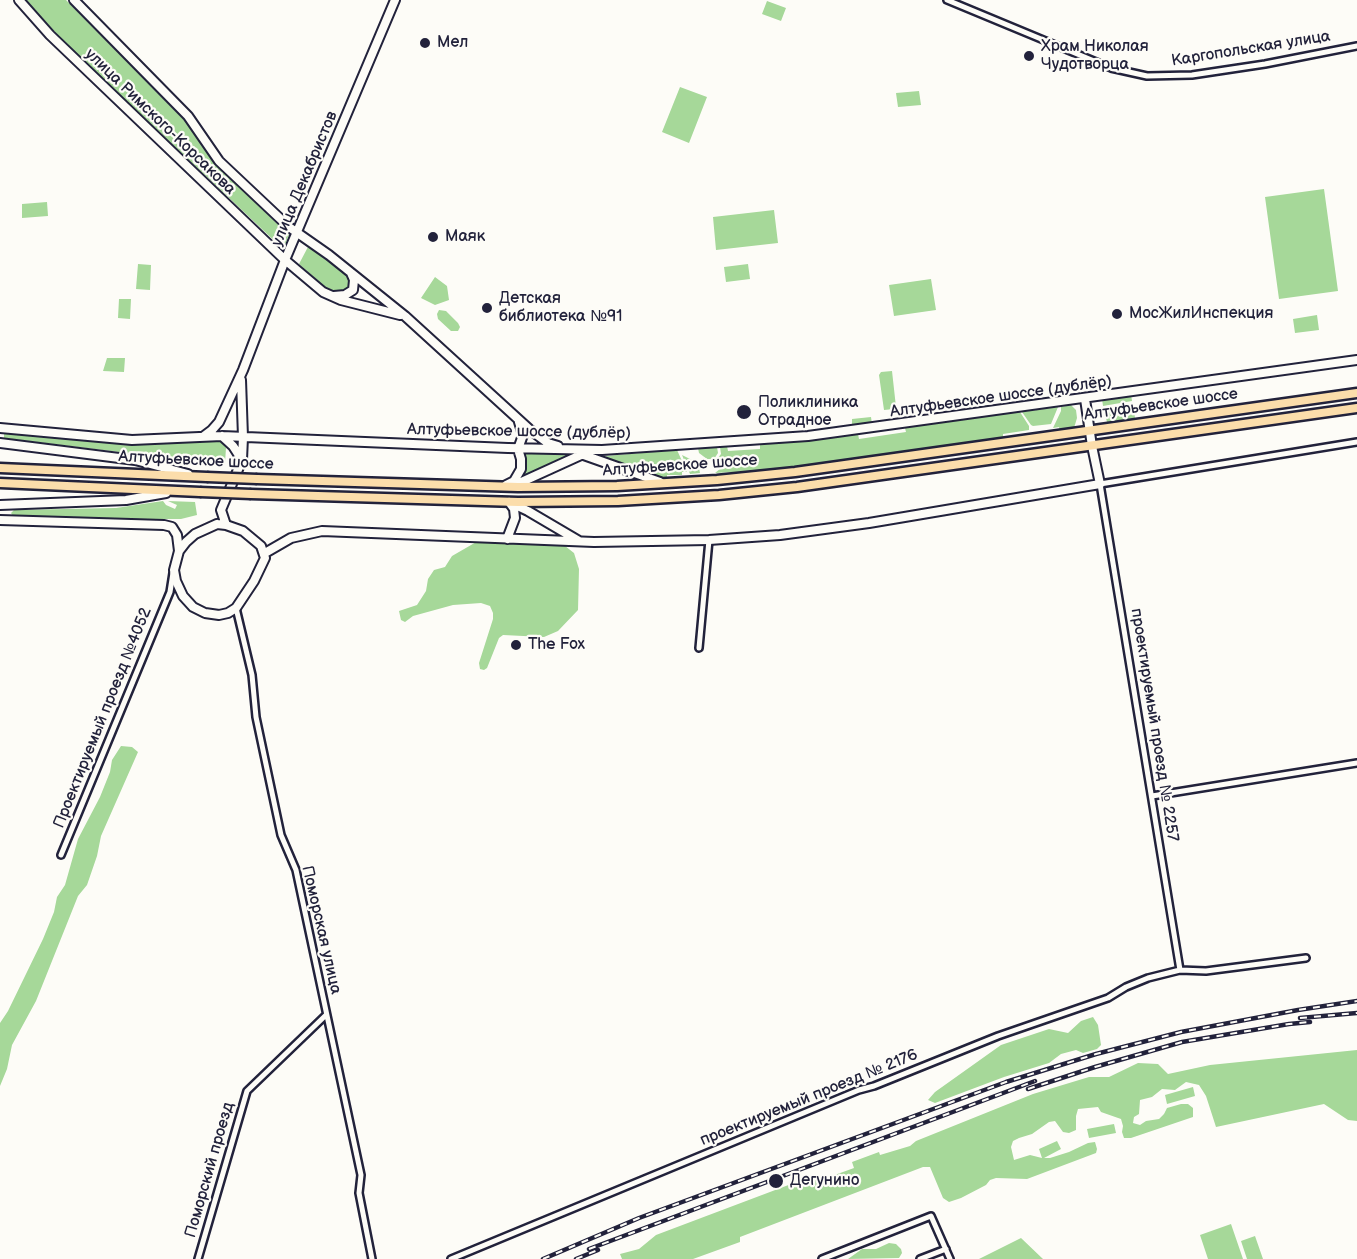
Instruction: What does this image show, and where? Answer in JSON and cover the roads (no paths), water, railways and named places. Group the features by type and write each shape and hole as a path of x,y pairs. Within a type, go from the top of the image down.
{"main road":[{"name":"улица Римского-Корсакова","path":"19,0 50,35 285,260 330,296"},
{"name":"улица Римского-Корсакова","path":"74,0 188,116 219,160 289,227 349,270 405,316 516,417 548,442 565,449"},
{"name":"улица Декабристов","path":"196,438 209,433 216,426 243,370 285,260 395,0"},
{"path":"330,296 345,296 353,290 354,280 349,270"},
{"path":"330,296 405,316"},
{"name":"Алтуфьевское шоссе (дублёр)","path":"0,429 132,440 222,436 596,450 808,436 1357,360"},
{"name":"улица Декабристов","path":"242,460 240,388 243,370"},
{"name":"Алтуфьевское шоссе","path":"0,468 503,487 663,484 786,473 1357,393"},
{"path":"265,553 291,538 322,531 579,542 709,540 793,534 1100,484 1085,399"},
{"name":"Алтуфьевское шоссе","path":"0,483 509,502 618,501 743,493 1357,408"},
{"path":"503,487 514,481 522,465 518,448 522,442 523,432 516,417"},
{"path":"222,436 233,446 242,460 221,510 226,525"},
{"path":"2,443 135,460 195,477"},
{"path":"565,449 663,484"},
{"path":"503,487 526,481 596,450"},
{"path":"0,507 19,504 126,500 190,491"},
{"path":"507,539 515,518 514,509 509,502"},
{"path":"509,502 579,542"},
{"path":"0,515 28,520"},
{"path":"0,519 172,527 177,535 179,551 174,570 183,596 193,607 205,613 219,615 236,608 263,566 265,553 261,546 243,531 217,524 195,534 179,551"}],"street":[{"name":"Каргопольская улица","path":"947,0 1111,68 1148,76 1192,75 1265,64 1357,46"},
{"path":"1100,484 1357,442"},
{"name":"проектируемый проезд № 2257","path":"1100,484 1180,970"},
{"path":"699,648 709,540"},
{"name":"Проектируемый проезд №4052","path":"61,855 170,592 174,570"},
{"name":"Проектируемый проезд №4052","path":"170,592 177,584"},
{"name":"Поморская улица","path":"236,608 252,675 256,717 281,835 296,870 361,1175 359,1193 372,1259"},
{"path":"1152,796 1357,763"},
{"name":"проектируемый проезд № 2176","path":"451,1259 859,1090 998,1036 1108,998 1148,978 1180,970 1206,971 1306,958"},
{"name":"Поморский проезд","path":"198,1259 247,1091 326,1015"},
{"path":"822,1259 931,1216 950,1259"},
{"path":"920,1259 946,1249"}],"railway":[{"path":"543,1259 639,1218 1006,1082 1096,1054 1181,1032 1357,1001"},
{"path":"1300,1018 1357,1013"},
{"path":"1028,1089 1182,1042 1310,1022"},
{"path":"589,1249 1035,1081"},
{"path":"576,1259 598,1250"}],"place":[{"name":"Мел","path":"425,43"},
{"name":"Храм Николая Чудотворца","path":"1029,56"},
{"name":"Маяк","path":"433,237"},
{"name":"Детская библиотека №91","path":"487,308"},
{"name":"МосЖилИнспекция","path":"1117,314"},
{"name":"Поликлиника Отрадное","path":"744,412"},
{"name":"The Fox","path":"516,645"},
{"name":"Дегунино","path":"776,1181"}]}
